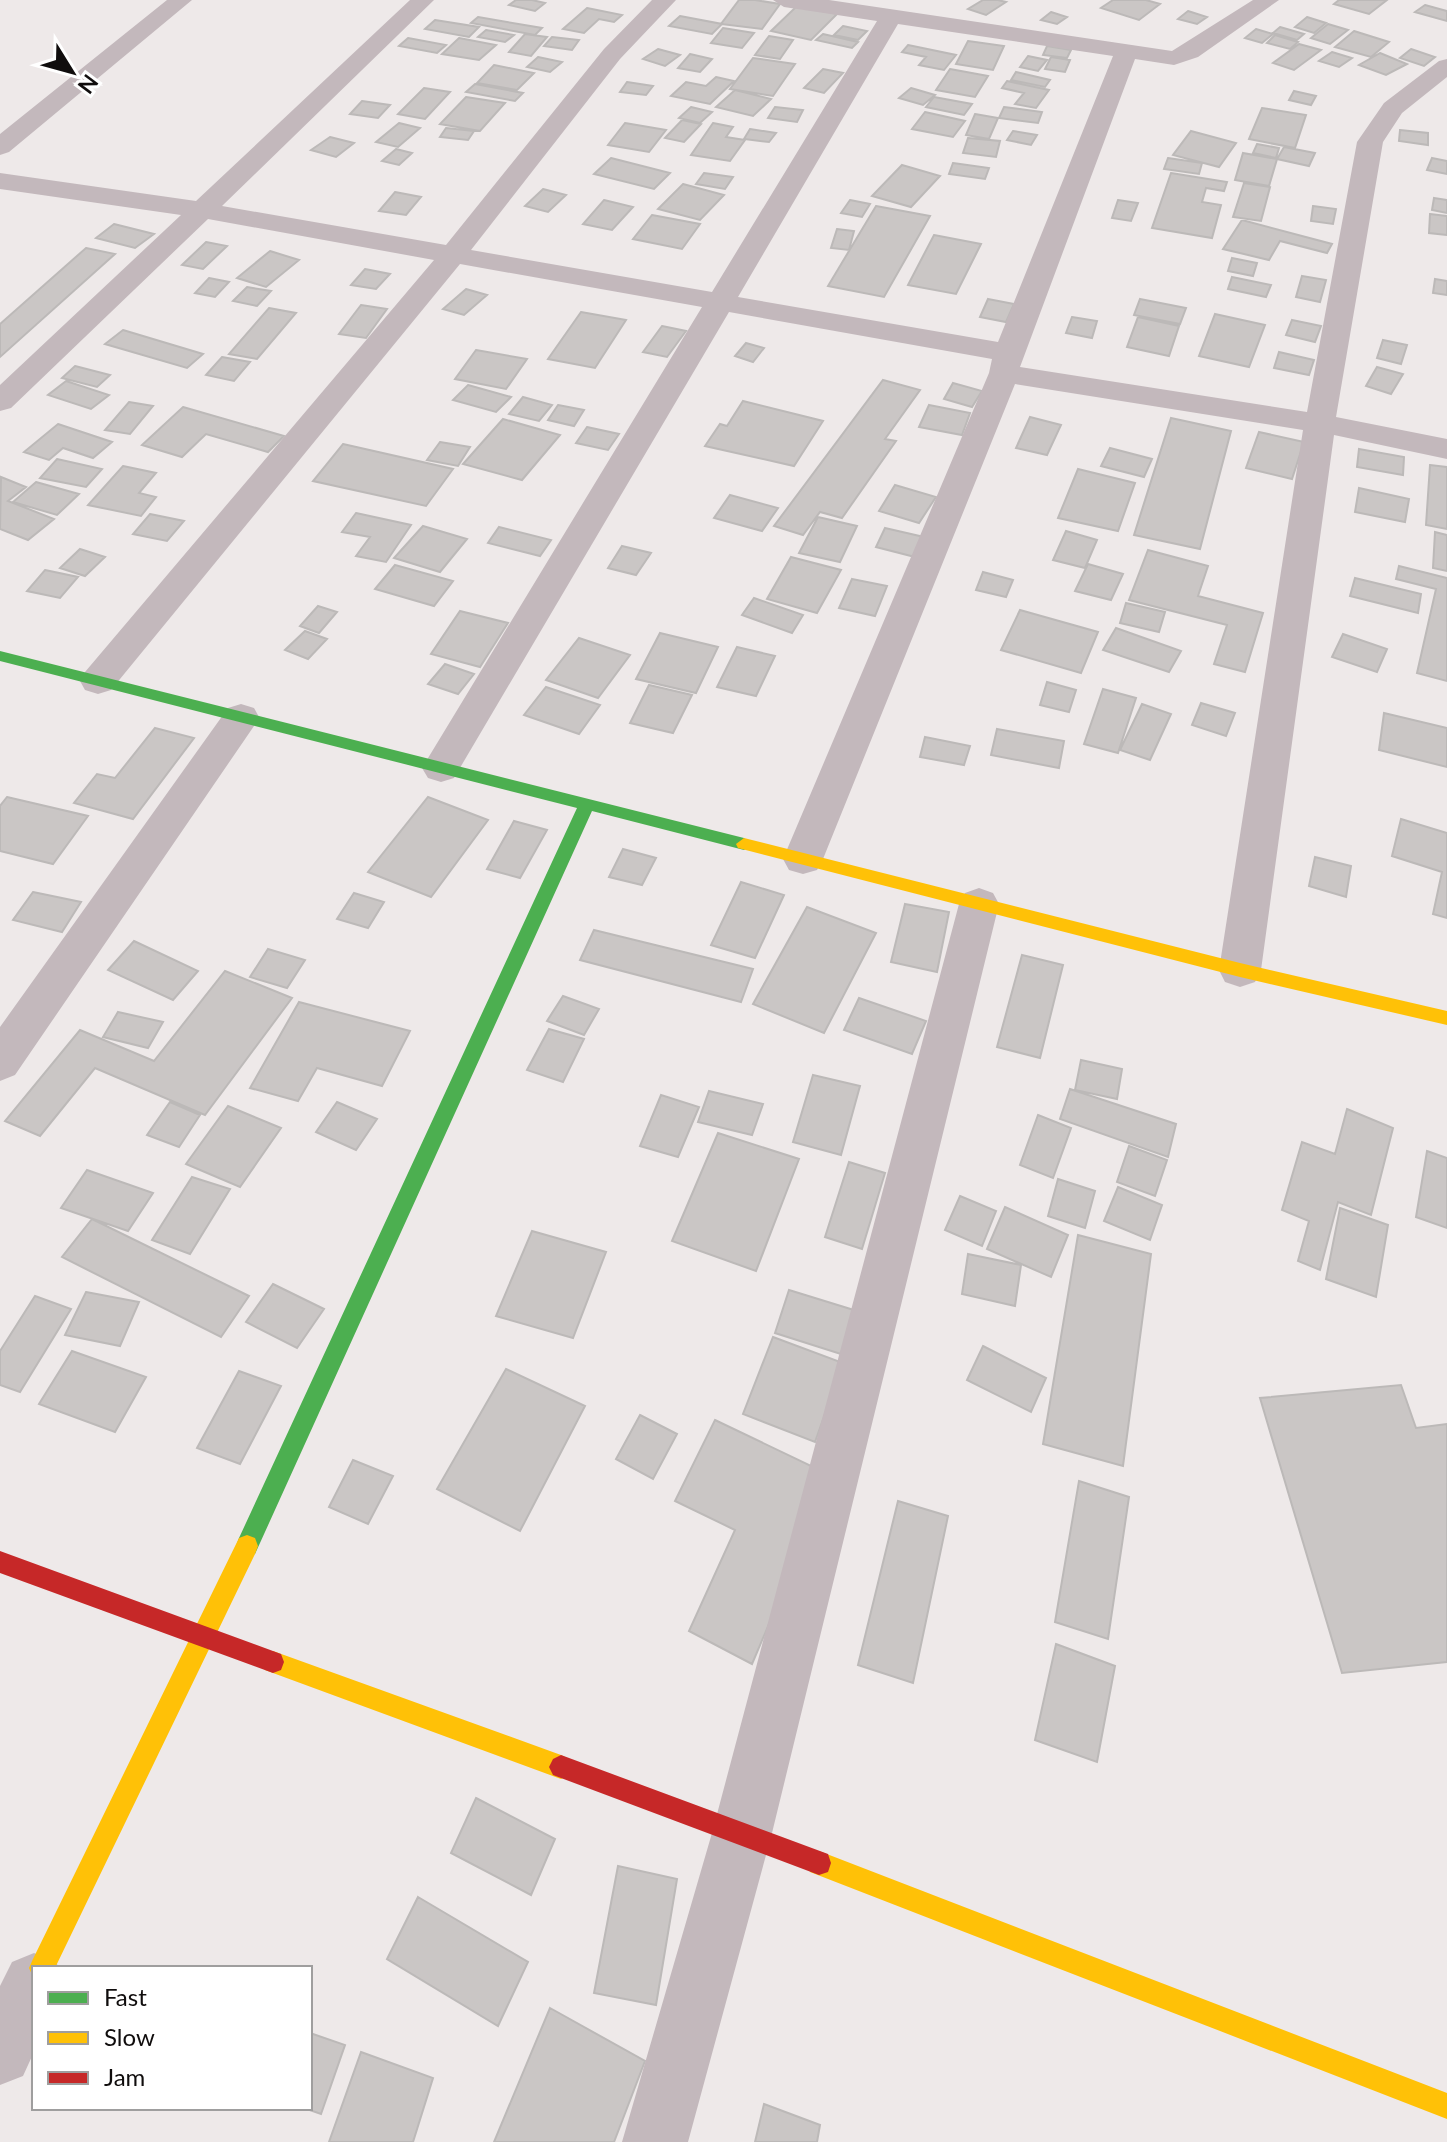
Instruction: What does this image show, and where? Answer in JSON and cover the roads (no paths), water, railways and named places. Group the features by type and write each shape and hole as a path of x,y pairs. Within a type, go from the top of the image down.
{"street":[{"path":"0,147 181,0"},
{"path":"0,402 423,0"},
{"path":"98,681 452,256 612,54 665,0"},
{"path":"784,0 1174,58 1190,52 1268,0"},
{"path":"441,768 718,303 907,17 957,0"},
{"path":"803,859 1006,363 1126,52"},
{"path":"1240,970 1320,423 1370,142 1377,123 1396,104 1444,72"},
{"path":"0,181 200,210 718,303 1447,449"},
{"path":"0,656 1240,970 1447,1018"},
{"path":"0,1062 241,717"},
{"path":"43,1966 205,1638 587,804"},
{"path":"655,2142 742,1833 979,904"},
{"path":"0,1562 742,1833 1447,2106"},
{"path":"0,2053 32,1988"}]}
